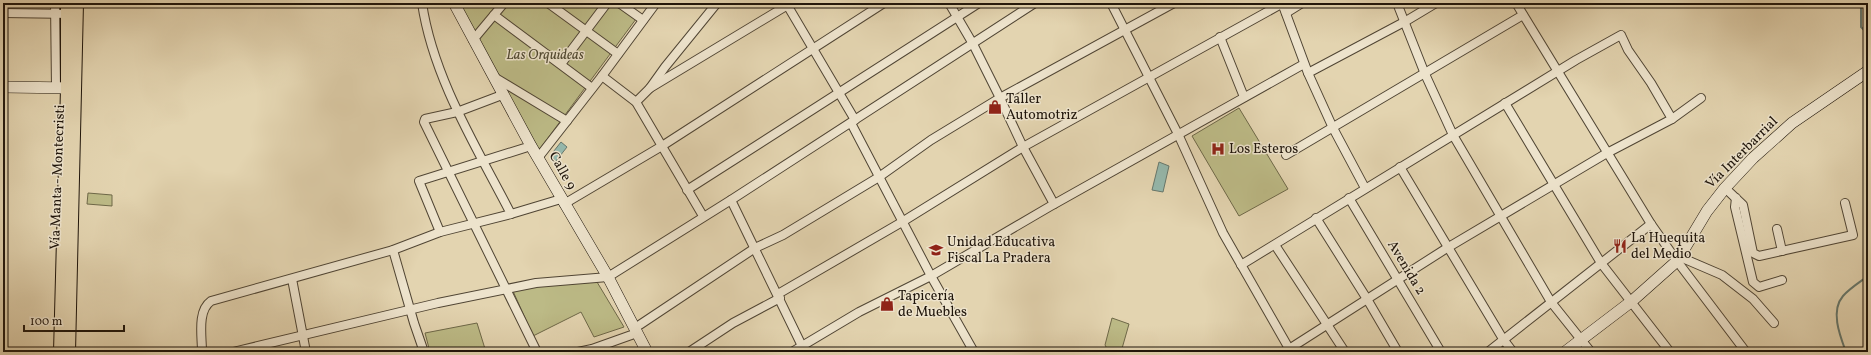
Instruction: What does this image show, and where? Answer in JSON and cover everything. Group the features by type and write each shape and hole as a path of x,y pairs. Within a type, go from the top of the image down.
{"main road":[{"name":"Vía Manta - Montecristi","path":"60,352 68,10"},
{"name":"Vía Manta - Montecristi","path":"66,88 69,352"}],"street":[{"path":"55,3 68,10"},
{"path":"410,3 454,3"},
{"path":"422,3 426,30 457,112 511,214"},
{"name":"Calle 9","path":"454,3 502,95 562,201 608,277 647,352"},
{"path":"473,40 504,3"},
{"path":"548,3 618,54"},
{"path":"561,64 607,3"},
{"path":"618,3 643,20"},
{"path":"538,158 602,76 656,3"},
{"path":"636,102 650,88 665,67 717,3"},
{"path":"202,352 202,312 205,306 211,301 394,250 440,232 562,201 662,146 884,3"},
{"path":"949,3 973,44 1023,147 1054,204"},
{"path":"687,190 979,3"},
{"path":"233,352 410,309 536,282 608,277 703,216 731,200 1035,3"},
{"path":"1111,3 1148,78 1178,134 1207,201 1241,265 1290,350 1326,323 1447,248 1607,153 1672,119 1701,98"},
{"path":"578,352 593,351 636,330 755,248 783,235 879,177 931,140 1000,98 1174,3"},
{"path":"689,352 733,323 902,222 1023,147 1282,3 1308,73 1333,128 1365,188"},
{"path":"1286,13 1302,3"},
{"path":"1398,3 1406,21 1424,74 1452,135 1551,302 1591,352"},
{"path":"1308,73 1406,21 1436,3"},
{"path":"1516,3 1651,224 1746,352"},
{"path":"650,88 788,4 839,93 902,222 974,352"},
{"path":"3,14 68,10"},
{"path":"494,15 592,88"},
{"path":"1286,156 1523,15"},
{"path":"1241,265 1557,71 1621,35 1628,50 1651,83 1672,119"},
{"path":"1220,37 1244,97"},
{"path":"792,352 859,312 931,276 1054,204 1304,64"},
{"name":"Vía Interbarrial","path":"1565,352 1632,301 1678,259 1708,211 1725,188 1753,158 1792,124 1868,71"},
{"path":"492,76 567,121"},
{"path":"602,76 636,102 703,216"},
{"path":"3,87 66,88"},
{"path":"502,95 457,112 425,119 424,122 537,352"},
{"path":"1505,103 1601,262 1670,352"},
{"path":"440,232 419,181 448,171 484,162 531,146"},
{"path":"1400,167 1447,248 1503,339 1513,352"},
{"path":"1725,188 1744,208 1753,253 1759,256 1853,235 1846,203"},
{"name":"Avenida 2","path":"1349,198 1441,352"},
{"path":"1736,198 1735,207 1754,282 1759,287 1782,280"},
{"path":"731,200 802,346"},
{"path":"1316,218 1367,298 1398,352"},
{"path":"1488,352 1651,224"},
{"path":"1777,229 1782,252"},
{"path":"1275,245 1345,352"},
{"path":"394,250 410,309 424,352"},
{"path":"1678,259 1722,275 1752,300 1774,323"},
{"path":"292,279 306,352"}],"green space":[{"path":"455,3 502,3 474,37"},
{"name":"Las Orquideas","path":"505,3 614,3 636,19 539,150 478,38"},
{"path":"1239,108 1288,189 1239,216 1192,136"},
{"path":"88,193 112,195 112,206 87,204"},
{"path":"597,282 624,327 594,337 581,312 533,336 513,291 541,286"},
{"path":"1112,318 1129,324 1121,352 1109,352 1105,345"},
{"path":"477,323 486,352 430,352 425,333"}],"water":[{"path":"561,142 567,147 556,161 550,156"},
{"path":"1159,162 1169,166 1163,192 1152,190"}],"waterway":[{"path":"1861,3 1861,27 1868,34"},
{"path":"1846,352 1837,324 1837,309 1839,302 1843,296 1868,276"}],"place":[{"name":"Taller Automotriz","path":"995,107"},
{"name":"Los Esteros","path":"1218,149"},
{"name":"La Huequita del Medio","path":"1620,246"},
{"name":"Unidad Educativa Fiscal La Pradera","path":"936,250"},
{"name":"Tapicería de Muebles","path":"887,304"}]}
